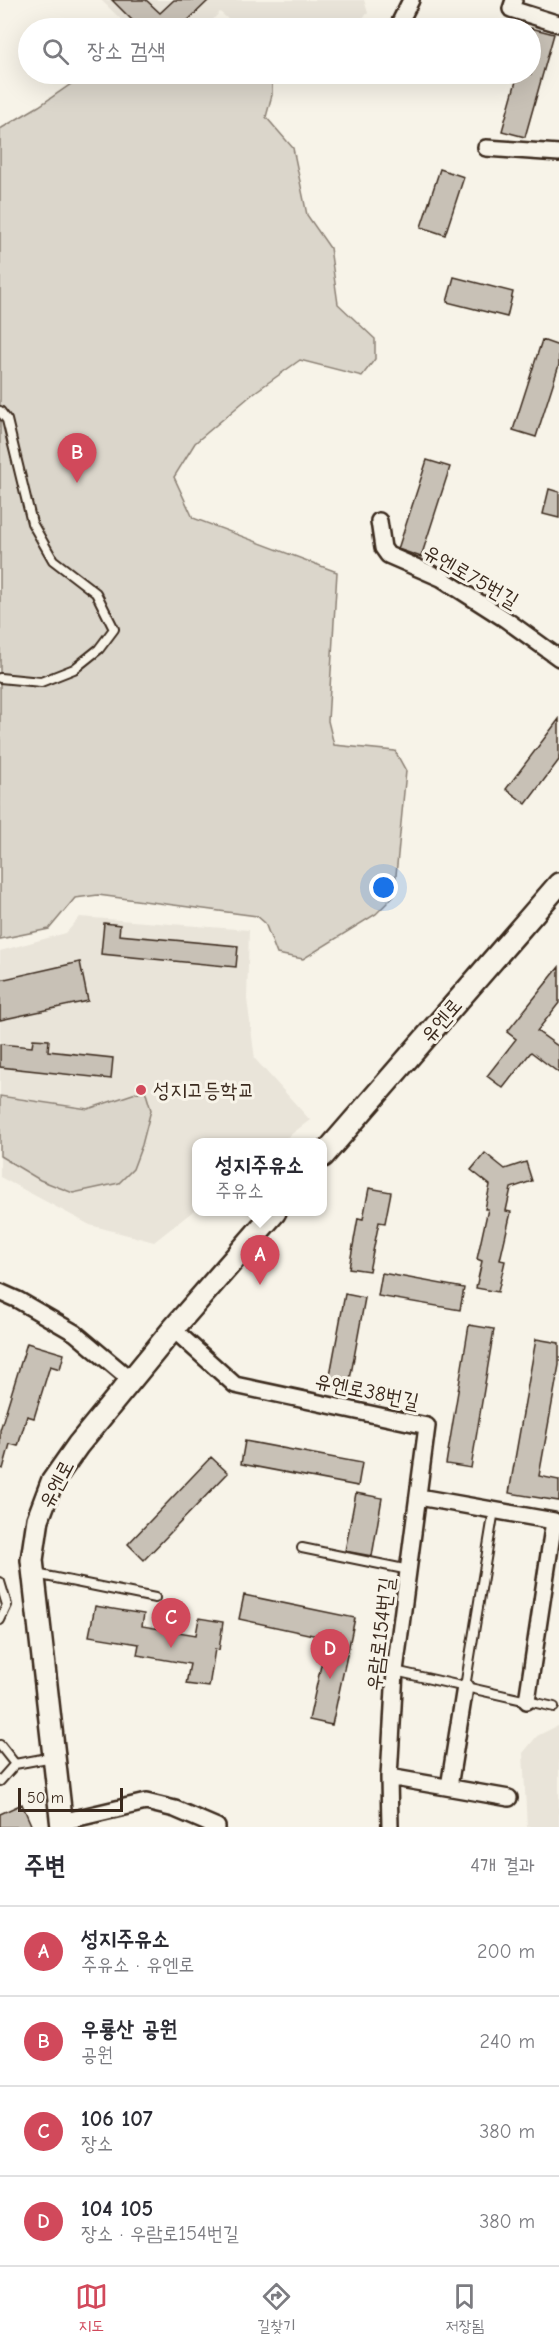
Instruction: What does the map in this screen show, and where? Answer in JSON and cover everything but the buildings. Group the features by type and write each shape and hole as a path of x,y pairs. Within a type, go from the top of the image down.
{"main road":[{"name":"유엔로","path":"327,1151 559,884"},
{"name":"유엔로","path":"61,1824 32,1560 38,1519 52,1482 78,1445 173,1329 272,1216"}],"street":[{"path":"402,18 411,0"},
{"path":"514,0 511,9 540,18"},
{"path":"541,18 559,24"},
{"path":"486,148 559,153"},
{"name":"유엔로75번길","path":"379,521 383,548 388,555 441,578 505,619 559,658"},
{"path":"0,1292 75,1333 131,1380"},
{"name":"유엔로38번길","path":"173,1329 235,1385 427,1426 419,1497"},
{"path":"419,1497 557,1521 527,1701"},
{"name":"우람로154번길","path":"390,1827 389,1777 395,1671 419,1497"},
{"path":"448,1787 465,1687"},
{"path":"389,1777 509,1798"},
{"path":"61,1824 146,1802 175,1809 217,1827"}],"lane":[{"path":"0,411 7,420 32,523 53,560 96,593 114,628 99,649 74,669 41,682 0,678"},
{"path":"465,1687 494,1510"},
{"path":"302,1548 409,1570"},
{"path":"34,1574 155,1598"},
{"path":"0,1582 7,1605 0,1620"},
{"path":"395,1671 554,1707"},
{"path":"0,1745 15,1764"},
{"path":"0,1780 15,1764 54,1757"}],"shaded area":[{"path":"101,0 364,0 368,13 362,18 227,18 220,12 214,18 120,18"},
{"path":"71,84 272,84 272,95 266,117 293,148 307,215 330,248 338,304 375,339 375,359 362,376 300,360 255,392 195,443 174,477 193,518 337,572 328,721 334,745 395,751 406,771 394,896 376,914 303,959 277,954 265,923 257,916 98,895 75,898 49,929 0,939 0,129"},
{"name":"성지고등학교","path":"80,917 249,930 247,999 255,1059 310,1120 286,1138 192,1138 192,1212 154,1242 90,1225 0,1177 0,951 66,933"},
{"path":"145,1090 151,1110 142,1145 133,1169 119,1183 73,1193 40,1180 0,1156 0,1096 88,1109"},
{"path":"559,1725 559,1827 527,1827 523,1753 537,1736"}],"place":[{"name":"우룡산 공원","path":"77,483"},
{"name":"성지고등학교","path":"141,1090"},
{"name":"성지주유소","path":"260,1285"},
{"name":"106 107","path":"171,1648"},
{"name":"104 105","path":"330,1679"}]}
